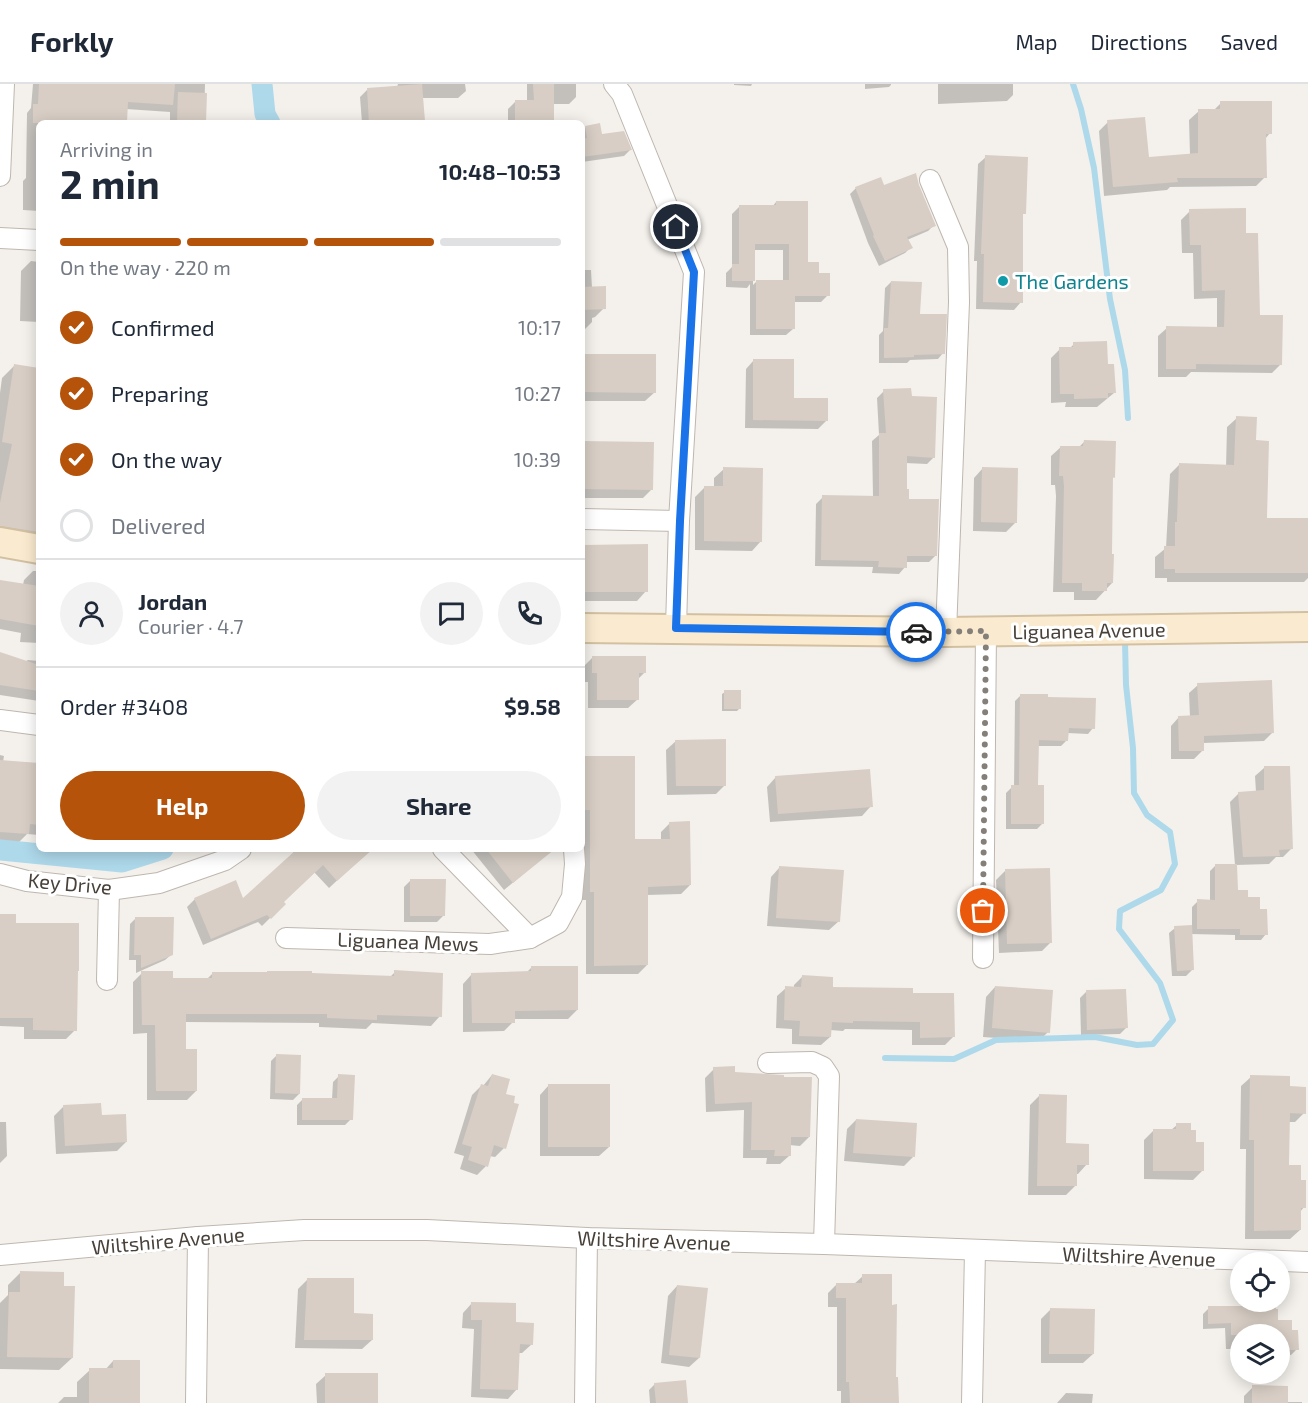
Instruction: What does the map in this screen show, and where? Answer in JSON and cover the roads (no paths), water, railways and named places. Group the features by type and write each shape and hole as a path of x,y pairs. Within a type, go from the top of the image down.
{"main road":[{"path":"0,542 36,548"},
{"name":"Liguanea Avenue","path":"585,628 946,632 1308,627"}],"street":[{"path":"0,176 4,84"},
{"path":"618,89 694,272 676,628"},
{"path":"930,180 958,247 958,314 946,632"},
{"path":"0,238 36,240"},
{"path":"585,519 680,521"},
{"path":"983,958 986,631"},
{"path":"0,720 36,725"},
{"name":"Key Drive","path":"0,874 27,880 110,890 159,883 225,860 237,852"},
{"path":"446,852 530,938"},
{"name":"Liguanea Mews","path":"286,938 490,944 530,938 558,923 572,897 574,852"},
{"path":"106,980 110,890"},
{"path":"768,1063 812,1062 823,1067 828,1076 824,1244"},
{"name":"Wiltshire Avenue","path":"0,1255 304,1230 427,1230 587,1239 824,1244 1308,1262"},
{"path":"196,1403 198,1237"},
{"path":"585,1403 587,1239"},
{"path":"972,1403 975,1250"}],"waterway":[{"path":"262,84 265,114 268,120"},
{"path":"1073,84 1094,168 1110,299 1125,370 1128,418"},
{"path":"885,1058 954,1059 996,1040 1095,1037 1137,1045 1153,1044 1173,1020 1160,983 1119,929 1120,911 1161,890 1175,864 1170,832 1147,815 1134,793 1125,641"},
{"path":"0,850 122,862 154,852"}],"place":[{"name":"The Gardens","path":"1003,281"}]}
